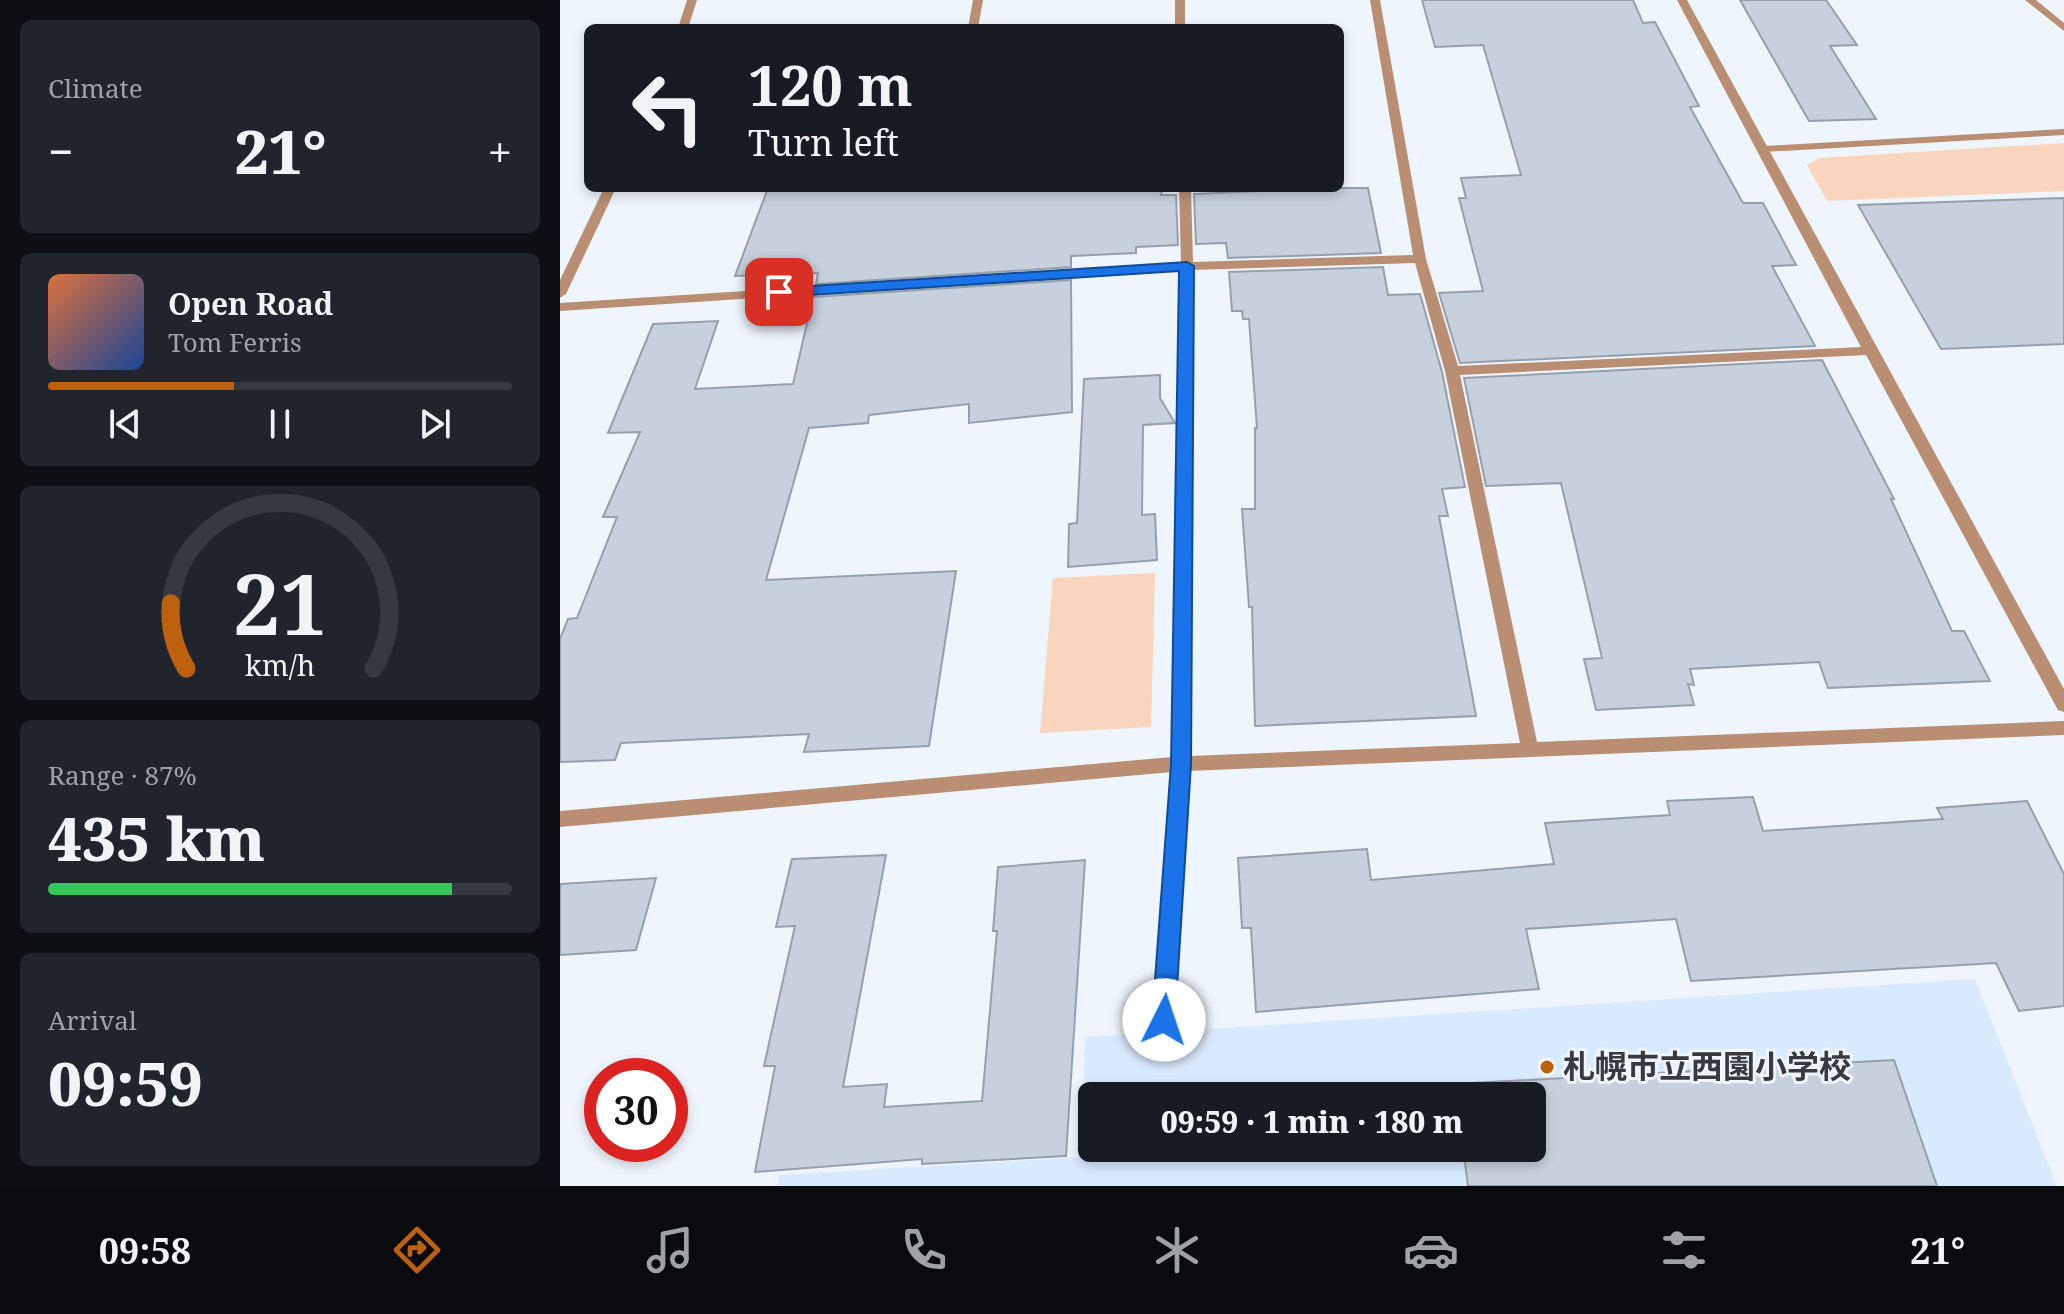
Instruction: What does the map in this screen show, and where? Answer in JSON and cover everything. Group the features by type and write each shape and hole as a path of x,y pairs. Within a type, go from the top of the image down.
{"street":[{"path":"684,24 692,0"},
{"path":"974,24 978,0"},
{"path":"1180,0 1180,24"},
{"path":"1375,0 1420,259 1452,371 1530,751"},
{"path":"1682,0 2064,705"},
{"path":"2030,0 2064,28"},
{"path":"1763,149 2064,132"},
{"path":"560,294 608,192"},
{"path":"1164,1020 1181,764 1187,266 1185,192"},
{"path":"560,307 1187,266 1420,259"},
{"path":"1452,371 1870,351"},
{"path":"560,819 1181,764 2064,728"}],"shaded area":[{"path":"2064,143 2064,191 1827,201 1807,165 1819,158"},
{"path":"1155,573 1151,727 1040,733 1053,578"},
{"name":"札幌市立西園小学校","path":"1975,979 2057,1186 777,1186 779,1175 1078,1157 1078,1162 1546,1162 1546,1082 1084,1082 1085,1037"}],"building":[{"path":"1422,0 1633,0 1643,23 1655,22 1699,106 1690,107 1743,203 1763,203 1796,265 1772,266 1815,346 1460,363 1439,293 1483,291 1459,198 1466,198 1461,178 1521,175 1483,45 1435,47"},
{"path":"1740,0 1826,0 1857,45 1830,46 1876,119 1809,121"},
{"path":"1344,188 1368,188 1381,253 1228,258 1226,243 1196,244 1194,194 1344,192"},
{"path":"766,192 1162,192 1161,195 1176,195 1178,245 1136,247 1136,253 1071,256 1071,267 816,284 818,273 735,276"},
{"path":"2064,198 2064,344 1941,349 1858,205"},
{"path":"1383,267 1388,295 1420,294 1442,372 1465,487 1442,489 1448,516 1439,516 1476,716 1255,726 1252,607 1249,607 1242,509 1255,509 1257,428 1249,319 1243,319 1242,311 1232,311 1229,272"},
{"path":"1071,280 1072,412 969,423 969,404 869,415 868,423 809,428 766,580 956,571 929,746 804,752 809,734 621,743 615,760 560,762 560,639 568,619 577,618 617,517 603,517 640,432 608,433 653,324 718,321 695,389 793,384 813,297"},
{"path":"1822,360 1894,499 1891,499 1952,631 1964,631 1990,681 1828,688 1819,662 1690,669 1694,685 1688,684 1694,705 1596,710 1584,659 1602,658 1561,483 1486,486 1464,378"},
{"path":"1160,375 1160,398 1175,423 1143,425 1142,515 1155,514 1157,560 1068,567 1069,524 1077,523 1084,379"},
{"path":"1753,797 1763,831 1943,819 1937,808 2027,801 2064,874 2064,1006 2019,1011 1996,963 1691,981 1676,919 1526,929 1539,989 1256,1012 1251,928 1242,928 1238,858 1367,849 1371,880 1554,864 1545,823 1670,815 1667,801"},
{"path":"886,855 843,1087 887,1084 884,1107 982,1101 997,931 993,931 998,867 1085,860 1066,1156 922,1164 922,1159 755,1172 775,1066 764,1066 795,926 776,927 792,859"},
{"path":"656,878 636,950 560,955 560,884"},
{"path":"1894,1060 1937,1186 1468,1186 1465,1162 1546,1162 1546,1082 1492,1082"}],"place":[{"name":"札幌市立西園小学校","path":"1547,1067"}],"route":[{"path":"779,292 1187,266 1181,764 1164,1020"}]}
